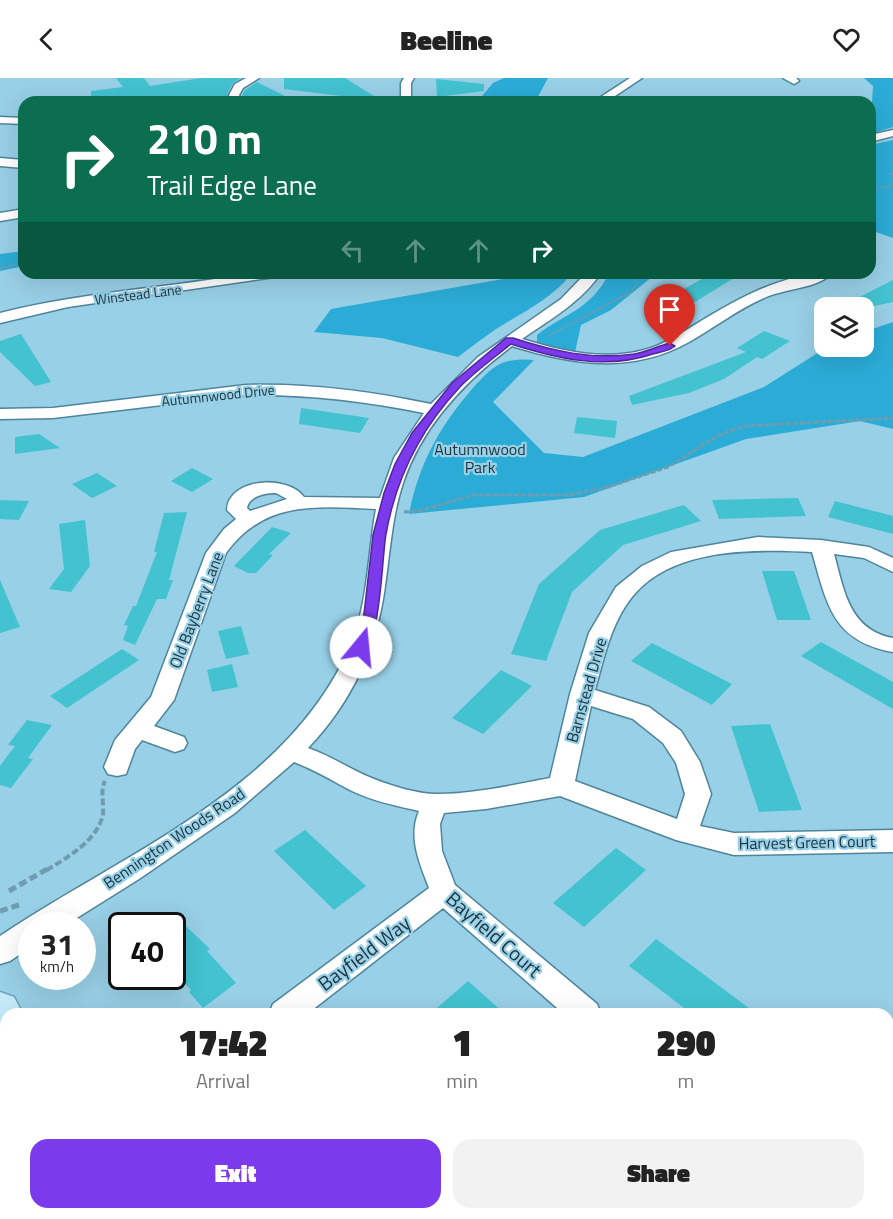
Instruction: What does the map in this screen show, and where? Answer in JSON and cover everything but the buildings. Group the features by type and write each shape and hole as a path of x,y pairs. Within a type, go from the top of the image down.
{"street":[{"path":"234,96 235,91 254,78"},
{"path":"406,96 406,83 409,78"},
{"path":"608,96 637,78"},
{"path":"0,120 18,121"},
{"path":"876,137 893,133"},
{"path":"0,162 18,164"},
{"path":"0,217 18,214"},
{"name":"Winstead Lane","path":"0,318 75,302 243,279"},
{"name":"Bennington Woods Road","path":"61,912 204,822 260,779 317,722 343,686 361,647 371,614 380,535 386,507 401,464 416,435 456,385 510,340 576,294 589,279"},
{"path":"510,340 576,358 617,359 645,354 670,346 757,296 807,279"},
{"name":"Autumnwood Drive","path":"0,414 52,413 246,390 276,389 341,392 434,410"},
{"name":"Old Bayberry Lane","path":"117,767 124,746 162,700 216,553 224,539 247,519 272,508 298,502 320,500 386,507"},
{"name":"Barnstead Drive","path":"561,786 582,694 600,633 624,592 649,571 678,556 759,543 821,546 869,553 893,566"},
{"path":"821,546 844,617 860,632 884,644 893,645"},
{"path":"582,694 641,713 672,737 688,762 698,794 685,833"},
{"path":"137,729 175,743"},
{"path":"290,751 320,762 363,785 388,794 435,804 486,799 561,786"},
{"name":"Harvest Green Court","path":"561,786 685,833 734,844 893,841"},
{"name":"Bayfield Court","path":"435,804 427,824 429,851 444,892 579,1008"},
{"name":"Bayfield Way","path":"292,1008 444,892"},
{"path":"0,952 18,928"}],"path":[{"path":"876,187 893,184"},
{"path":"0,268 18,264"},
{"path":"531,347 632,291 639,279"},
{"path":"386,507 418,512 454,499 475,495 557,496 583,493 646,476 676,463 724,432 743,426 809,424 868,417 893,418"},
{"path":"9,891 82,846 96,833 102,815 103,784 117,767"},
{"path":"0,911 18,916"}],"green space":[{"path":"504,78 548,78 538,96 482,96 493,83"},
{"path":"864,78 893,78 893,127 876,132 876,96 872,96 873,86"},
{"path":"893,140 893,238 876,232 876,144"},
{"path":"18,252 18,267 0,271 0,254"},
{"path":"503,279 567,279 546,298 496,329 458,357 382,338 314,332 331,309"},
{"path":"606,279 650,279 611,310 581,325 575,352 542,346 537,342 537,335 577,310"},
{"name":"Autumnwood Park","path":"893,322 893,429 860,421 746,439 584,497 409,514 423,465 447,421 475,385 502,363 534,360 493,402 544,453 583,457 764,387 814,355 874,357 874,329"}],"route":[{"path":"361,647 371,614 386,504 401,464 416,435 456,385 483,360 510,340 554,354 595,360 636,357 670,346"}]}
